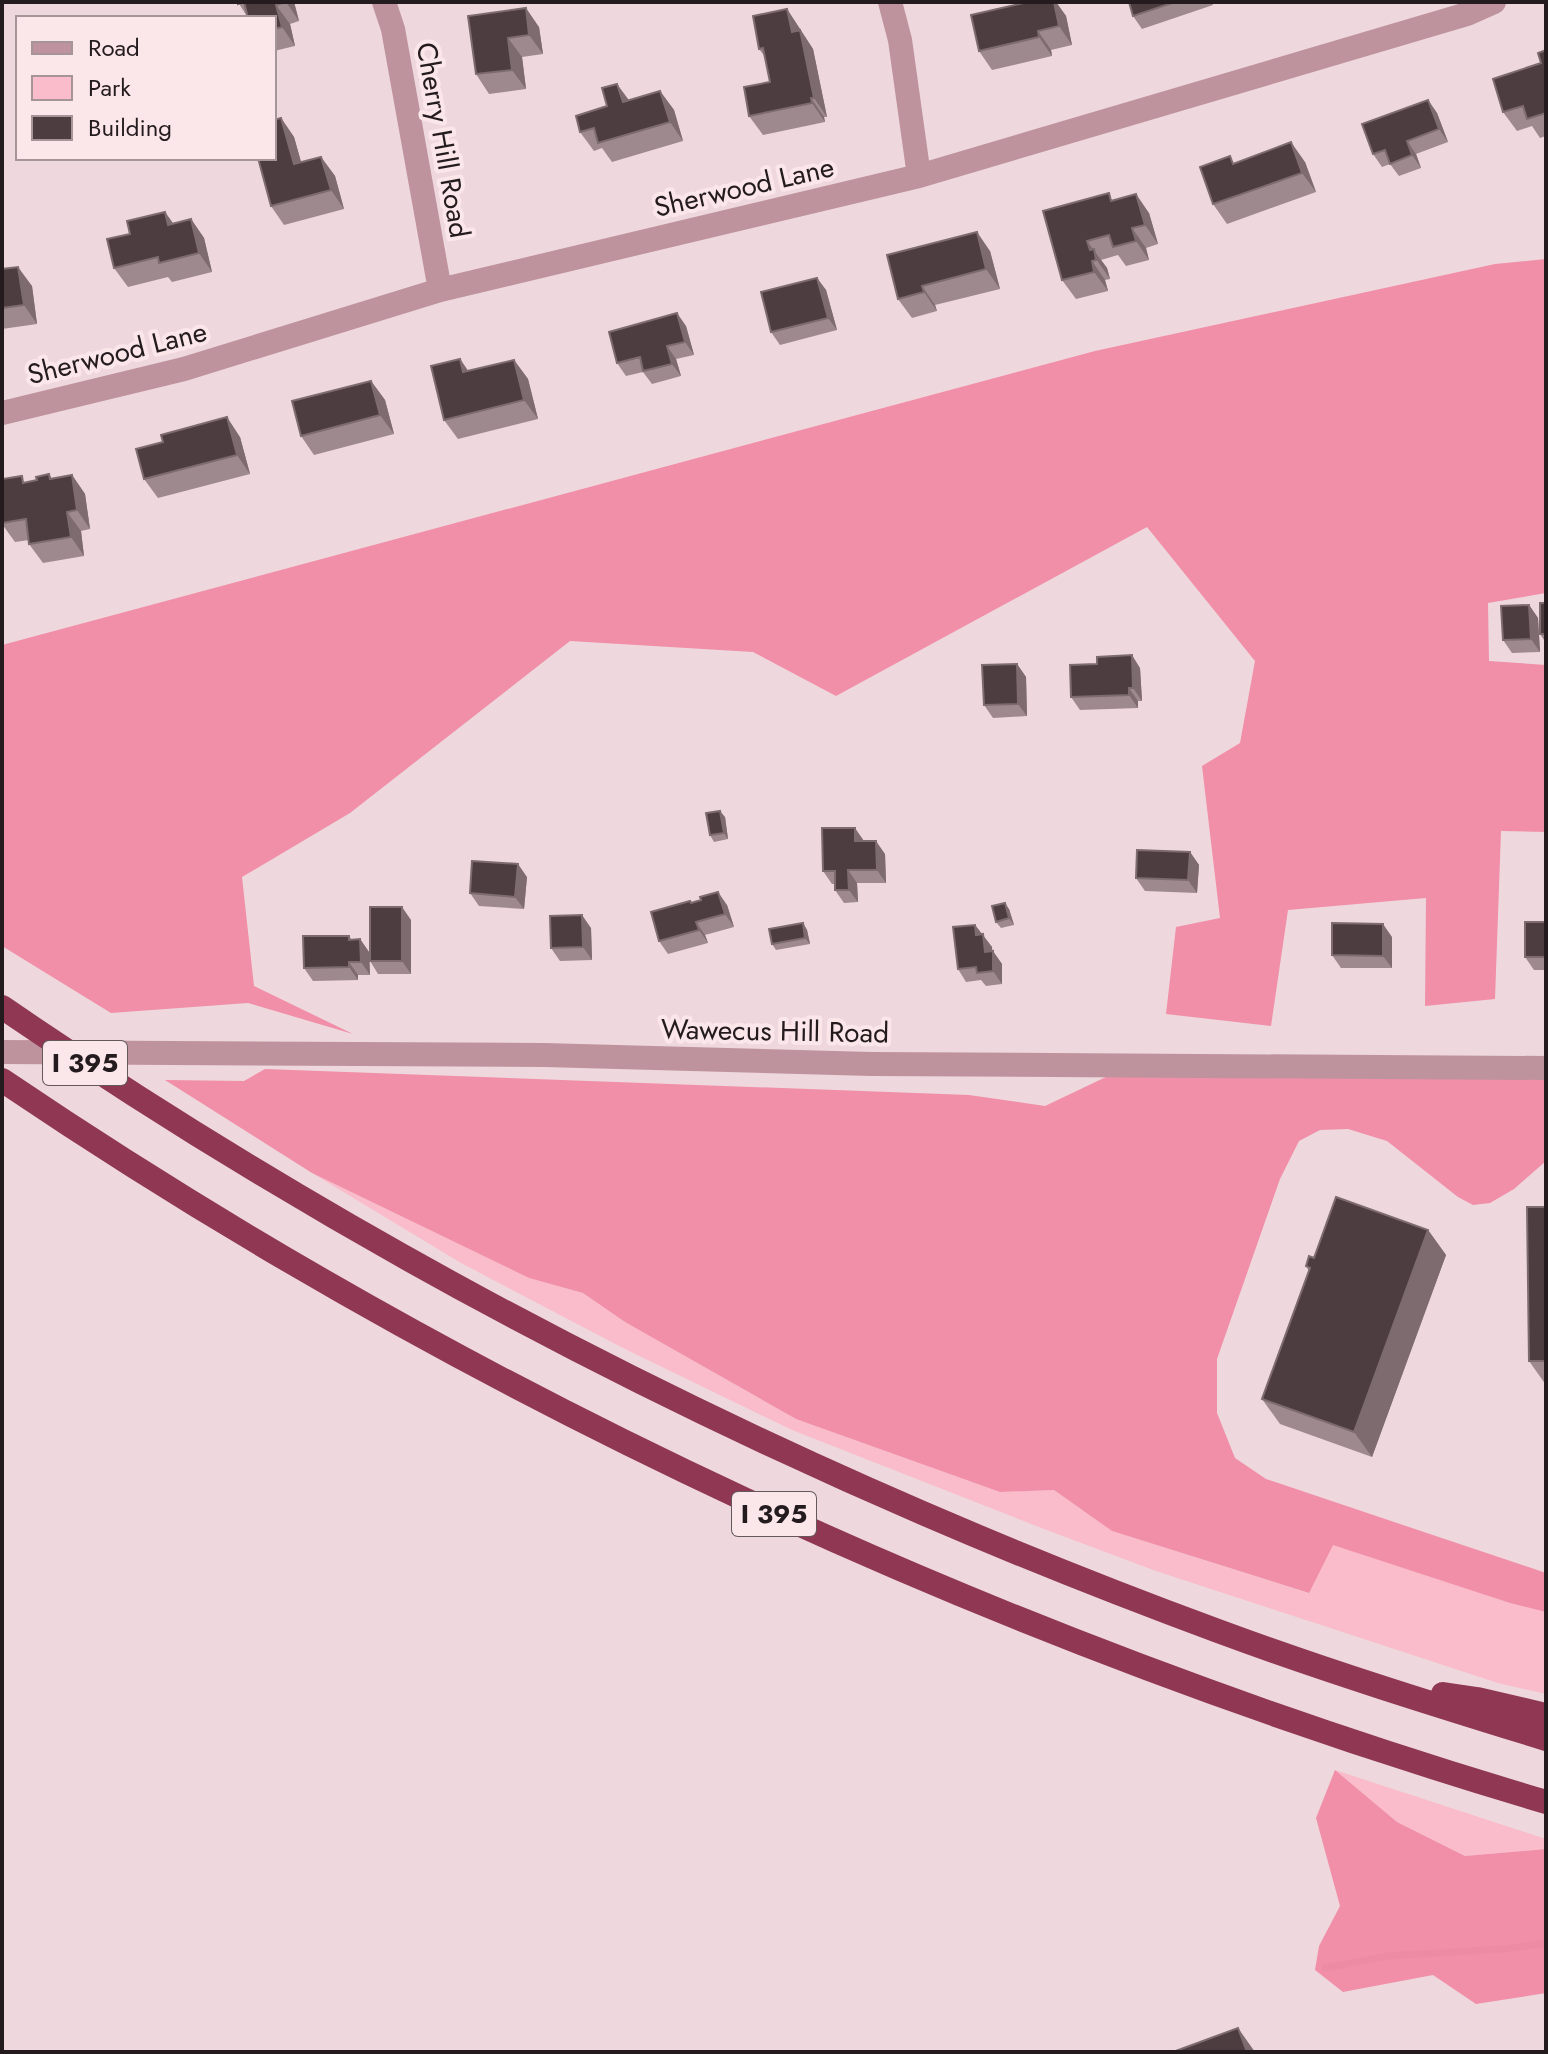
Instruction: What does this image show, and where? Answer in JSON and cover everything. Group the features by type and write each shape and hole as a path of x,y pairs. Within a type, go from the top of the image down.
{"highway":[{"name":"I 395","path":"2,1007 170,1118 314,1206 476,1298 673,1399 837,1476 1011,1550 1222,1632 1546,1739"},
{"name":"I 395","path":"2,1080 161,1184 343,1293 591,1426 731,1494 941,1586 1175,1679 1374,1749 1546,1802"},
{"path":"1397,1692 1454,1695 1546,1715"}],"street":[{"name":"Cherry Hill Road","path":"384,2 393,29 440,290"},
{"path":"890,2 900,40 919,176"},
{"name":"Sherwood Lane","path":"2,413 184,369 440,290 919,176 1467,14 1494,2"},
{"name":"Wawecus Hill Road","path":"2,1052 544,1055 871,1064 1546,1068"}],"green space":[{"path":"312,1173 529,1278 583,1293 625,1322 796,1419 1000,1492 1054,1490 1112,1531 1308,1593 1332,1544 1546,1612 1546,1694 1498,1683 1156,1571 792,1430 623,1348 461,1263"},
{"path":"1335,1770 1546,1839 1546,1849 1465,1856 1397,1822"}],"shaded area":[{"path":"1546,259 1546,593 1488,603 1489,661 1546,665 1546,832 1501,831 1495,999 1425,1006 1426,898 1288,910 1271,1026 1166,1014 1176,927 1220,918 1202,766 1240,743 1255,661 1147,527 836,696 753,652 570,641 350,813 242,877 254,986 353,1034 248,1003 111,1013 2,946 2,645 1095,351 1495,264"},
{"path":"265,1069 969,1095 1045,1106 1108,1076 1546,1072 1546,1161 1514,1189 1490,1203 1473,1205 1458,1197 1387,1141 1348,1129 1320,1130 1299,1141 1280,1179 1217,1359 1217,1413 1235,1458 1266,1479 1546,1573 1546,1612 1333,1545 1309,1593 1112,1531 1054,1490 1000,1492 796,1419 625,1322 583,1293 529,1278 312,1173 165,1080 244,1081"},
{"path":"1335,1770 1397,1822 1465,1856 1546,1849 1546,1993 1476,2004 1433,1975 1343,1992 1315,1970 1319,1946 1340,1906 1316,1818"}],"building":[{"path":"244,2 286,2 276,5 282,27 276,28 276,16 248,16"},
{"path":"1028,2 1054,2 1059,26 1038,31 1039,37 979,51 971,15"},
{"path":"1129,2 1175,2 1133,16"},
{"path":"526,8 529,35 508,38 512,70 476,74 468,16"},
{"path":"787,9 792,32 800,30 814,98 811,98 812,103 749,116 744,87 770,82 763,48 759,49 753,16"},
{"path":"1546,50 1546,113 1527,119 1523,106 1503,112 1493,79 1541,63 1538,53"},
{"path":"617,84 623,102 660,91 670,122 598,143 594,128 580,132 576,116 607,106 602,88"},
{"path":"1428,100 1439,129 1407,141 1412,155 1390,164 1385,150 1373,154 1362,124"},
{"path":"281,118 294,164 321,157 331,190 271,206 259,160 276,160 276,119"},
{"path":"1291,142 1302,173 1213,204 1200,167 1230,156 1233,164"},
{"path":"1109,193 1111,201 1136,194 1145,225 1132,228 1136,241 1113,247 1109,235 1087,241 1090,250 1094,249 1094,272 1062,280 1043,211"},
{"path":"165,212 168,225 191,219 199,253 159,263 158,257 114,268 107,239 130,234 127,221"},
{"path":"977,232 986,269 922,286 924,292 898,299 887,255"},
{"path":"18,267 24,305 2,308 2,269"},
{"path":"817,278 828,318 771,332 761,292"},
{"path":"677,313 685,342 667,346 672,364 643,371 640,357 617,363 609,332"},
{"path":"460,359 463,372 514,360 524,400 444,420 431,366"},
{"path":"371,381 380,415 301,436 292,401"},
{"path":"227,417 237,455 144,479 136,449 163,442 161,435"},
{"path":"49,474 50,479 72,475 77,510 67,512 71,537 29,544 26,519 2,523 2,479 22,476 23,483"},
{"path":"1540,603 1546,603 1546,634 1540,634"},
{"path":"1529,605 1531,639 1503,640 1501,606"},
{"path":"1132,655 1133,688 1129,688 1129,695 1071,697 1070,665 1097,664 1097,657"},
{"path":"1017,664 1018,704 984,705 982,665"},
{"path":"720,811 724,833 710,835 706,813"},
{"path":"822,828 855,828 855,841 876,841 877,870 848,870 849,890 835,890 835,871 823,871"},
{"path":"1137,850 1190,852 1188,880 1136,878"},
{"path":"472,861 518,864 515,897 470,893"},
{"path":"718,892 725,914 696,922 699,930 659,941 651,912 691,903"},
{"path":"1005,903 1009,918 996,922 992,906"},
{"path":"370,907 402,907 402,961 370,961"},
{"path":"582,915 583,947 551,948 550,916"},
{"path":"1525,922 1546,922 1546,957 1525,957"},
{"path":"803,923 805,938 772,944 769,929"},
{"path":"1332,923 1383,924 1383,956 1332,955"},
{"path":"975,925 976,935 983,934 985,952 993,951 993,971 977,973 976,967 958,969 953,927"},
{"path":"303,936 349,936 349,940 360,939 361,962 349,962 349,967 304,968"},
{"path":"1336,1197 1428,1230 1354,1432 1262,1399 1310,1268 1306,1266 1309,1256 1314,1258"},
{"path":"1527,1207 1546,1207 1546,1361 1529,1361"},
{"path":"1238,2028 1247,2052 1173,2052"}],"waterway":[{"path":"1325,1968 1388,1956 1504,1949 1546,1943"}]}
